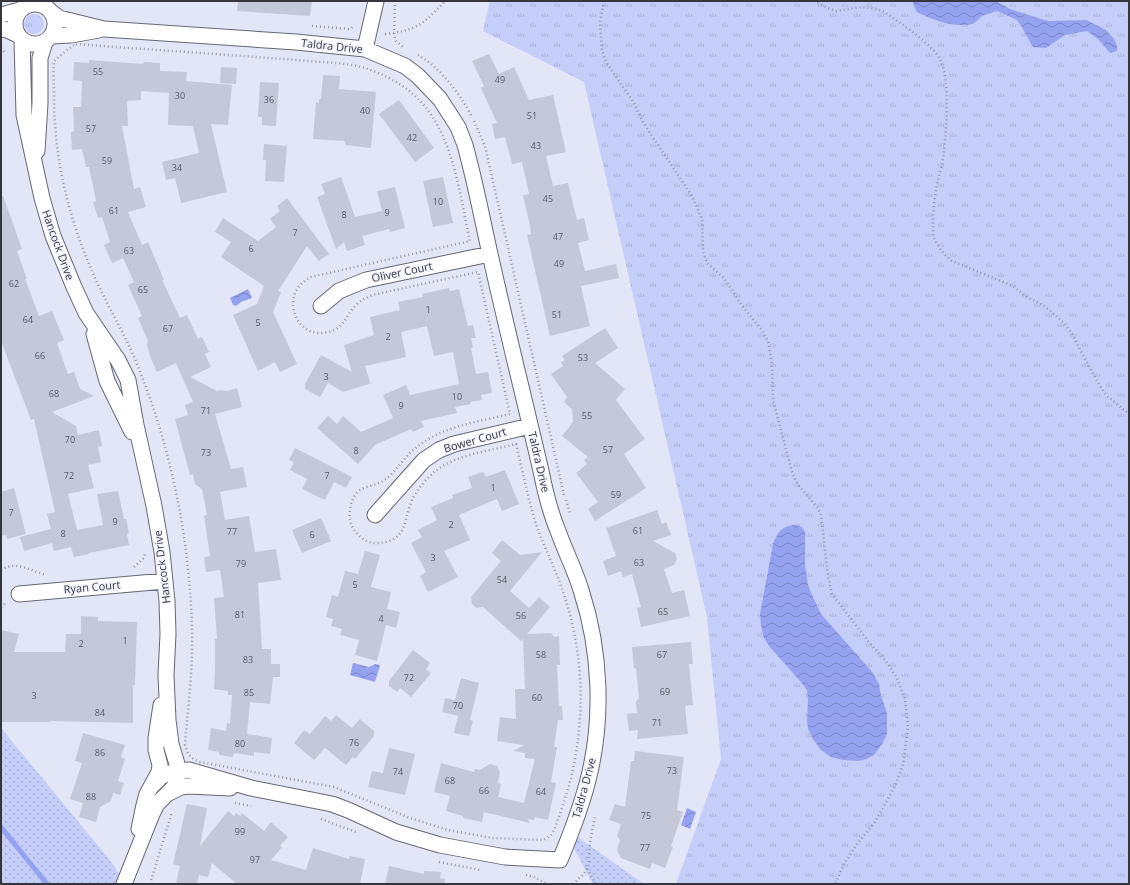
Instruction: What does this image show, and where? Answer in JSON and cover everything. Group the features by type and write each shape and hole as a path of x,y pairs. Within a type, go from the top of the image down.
{"street":[{"path":"1,15 23,6 37,4 48,7 55,24 54,30 48,39 33,44 27,43 8,30 1,29"},
{"path":"371,51 375,4"},
{"path":"20,37 15,29 15,22 16,16 23,6"},
{"name":"Taldra Drive","path":"48,7 59,18 104,29 280,41 371,51 405,66 418,76 440,98 458,127 470,161 490,254 550,508 581,588 588,611 594,640 597,669 597,716 591,764 588,783 572,833 560,860 506,857 440,845 396,832 332,804 175,775"},
{"name":"Taldra Drive","path":"48,39 104,29"},
{"name":"Hancock Drive","path":"20,37 24,115 42,198 53,236 62,262 86,313 101,356 107,381 129,423 144,461"},
{"name":"Hancock Drive","path":"37,174 40,58 48,39"},
{"name":"Oliver Court","path":"321,306 338,291 366,280 490,254"},
{"name":"Hancock Drive","path":"86,313 118,360 128,380 154,506 165,581 168,634 166,675 169,733 175,775"},
{"name":"Bower Court","path":"375,515 424,460 439,450 454,444 530,426"},
{"name":"Ryan Court","path":"19,594 165,581"},
{"path":"134,855 144,805 152,786 175,775"},
{"path":"124,884 134,855 152,814 175,775"}],"path":[{"path":"385,34 411,29 424,23 445,1"},
{"path":"604,1 600,22 602,50 606,62 630,97 652,136 692,196 702,219 703,251 707,264 724,278 768,341 772,364 772,386 776,414 792,472 798,485 818,508 821,515 828,576 832,594 868,641 891,667 905,699 908,727 905,756 899,778 875,822 857,844 844,864 835,884"},
{"path":"814,1 836,11 862,7 877,9 884,12 923,41 935,52 940,59 943,68 946,97 944,148 932,225 935,240 945,255 952,261 1013,286 1052,312 1065,324 1072,334 1098,383 1107,396 1129,414"},
{"path":"312,26 350,29 357,22"},
{"path":"76,44 302,60 357,66 381,74 398,83 415,96 426,108 435,120 447,146 470,241 312,277 298,287 295,294 295,314 303,328 318,334 327,333 344,323 356,304 372,295 478,272 510,414 447,430 427,440 408,454 390,476 383,481 362,489 357,493 350,506 351,523 354,530 361,538 369,542 384,542 392,539 404,528 412,500 422,485 447,463 464,457 516,444 537,527 563,591 577,649 580,701 579,730 575,757 563,805 552,833 544,840 493,838 448,830 404,816 334,787 200,762 193,760 186,751 186,738 192,632 186,554 180,511 173,479 165,447 141,374 78,237 66,197 59,163 54,110 54,61 76,44"},
{"path":"132,567 136,566 144,558 144,546"},
{"path":"1,570 6,567 20,566 49,576"},
{"path":"231,802 254,806"},
{"path":"150,884 173,810"},
{"path":"316,818 358,834"},
{"path":"437,862 484,871"},
{"path":"587,868 596,884"},
{"path":"524,874 534,877 547,884"}],"green space":[{"path":"490,1 1129,1 1129,884 676,884 721,759 707,617 584,82 483,31"},
{"path":"34,14 41,17 44,24 41,31 34,34 27,31 24,24 27,17"},
{"path":"1,728 109,859 126,884 1,884"},
{"path":"572,833 644,884 593,884 569,839"}],"water":[{"path":"912,1 996,1 1010,9 1048,21 1086,20 1106,30 1114,39 1117,46 1117,51 1110,53 1098,39 1087,31 1065,35 1046,48 1033,47 1017,20 997,11 982,16 975,23 958,25 930,18 917,12"},
{"path":"248,289 252,298 241,302 236,306 233,305 230,298"},
{"path":"793,525 800,526 805,532 805,565 808,585 821,614 873,673 879,684 881,696 887,713 887,734 875,754 867,759 858,761 843,760 831,757 821,750 808,729 807,690 769,646 764,638 760,614 773,544 782,529"},
{"path":"353,663 369,667 375,664 380,665 375,682 350,675"},
{"path":"687,808 696,812 690,829 681,825"}],"building":[{"path":"238,1 312,1 310,16 237,11"},
{"path":"489,54 499,74 514,67 529,100 553,95 566,152 546,156 553,186 568,183 577,220 584,218 589,240 578,243 585,271 616,264 619,278 581,286 590,326 550,336 527,235 531,234 523,195 529,194 522,162 512,164 505,137 495,139 492,124 497,123 481,88 484,86 472,61"},
{"path":"89,60 143,64 144,62 160,63 160,71 187,72 186,81 232,85 228,125 211,124 227,192 181,203 175,178 166,180 162,162 199,153 193,126 168,125 169,93 141,91 141,100 127,101 128,126 122,126 134,189 140,187 146,207 128,212 142,245 148,242 164,280 162,280 180,318 187,315 198,339 202,337 209,352 205,354 211,367 190,377 217,391 227,391 237,388 242,407 215,414 231,469 243,467 247,487 220,492 225,520 249,516 255,552 276,549 281,580 258,583 262,649 271,649 271,664 280,664 280,677 273,677 270,704 250,702 247,734 272,738 270,754 254,752 254,756 234,753 233,757 219,755 219,752 208,750 211,728 226,731 227,723 230,724 232,695 228,695 228,691 214,689 215,639 217,639 214,598 224,597 220,570 206,572 204,557 210,556 204,516 207,515 202,489 195,484 193,474 190,475 175,419 188,415 185,405 193,402 176,363 157,372 150,356 147,345 148,341 138,318 142,316 128,285 134,282 123,258 112,263 104,245 110,242 102,217 98,218 93,202 96,201 89,167 86,167 82,149 72,150 71,132 74,131 73,107 81,107 82,81 73,80 74,62 89,63"},
{"path":"221,67 237,68 236,84 220,83"},
{"path":"323,75 340,76 339,89 376,92 371,148 345,145 345,141 313,139 316,102 319,103 319,99 321,99"},
{"path":"260,82 279,83 276,126 262,125 262,117 258,117"},
{"path":"399,100 434,148 415,162 379,114"},
{"path":"264,144 287,146 284,182 265,181 266,160 263,160"},
{"path":"341,177 355,217 382,211 377,191 395,187 405,228 390,232 389,229 362,236 365,245 347,251 344,242 336,249 317,197 325,194 321,184"},
{"path":"443,177 453,223 433,227 423,181"},
{"path":"1,196 3,196 22,249 17,251 27,279 25,279 39,316 52,311 64,340 57,343 68,374 74,372 80,389 94,396 52,412 76,426 78,435 99,430 102,446 98,447 101,462 88,465 94,488 68,494 77,530 103,525 97,494 118,491 124,519 126,519 129,533 127,534 129,545 74,557 71,547 54,551 52,543 24,551 20,537 51,529 47,514 55,512 34,419 31,420 1,341"},
{"path":"287,198 329,254 319,261 307,246 278,291 281,292 273,312 297,364 280,372 275,362 258,371 233,315 257,304 264,286 221,257 231,242 215,232 223,218 258,241 276,227 270,219 280,211 277,206"},
{"path":"449,288 450,291 459,289 468,326 473,325 476,338 471,338 473,347 471,348 476,374 488,372 492,393 481,395 482,400 455,407 457,413 421,421 424,427 413,432 411,429 375,445 358,464 317,428 328,416 337,424 343,416 361,432 393,418 383,395 406,385 410,395 459,384 453,352 434,356 427,326 401,332 406,357 365,366 370,382 372,383 343,392 328,383 320,397 305,389 305,384 321,355 352,372 344,345 374,335 370,317 400,310 398,302 423,297 422,294"},
{"path":"605,328 618,348 595,363 625,389 616,400 645,439 624,454 646,488 595,521 588,509 598,502 576,473 587,464 584,460 588,457 562,436 573,422 572,409 564,402 567,397 551,374 563,366 561,362 565,360 562,356"},
{"path":"295,448 352,477 346,488 334,482 325,500 302,489 307,479 290,470 294,462 289,460"},
{"path":"505,470 519,504 502,511 497,499 459,515 470,540 444,551 458,577 428,592 420,576 426,572 411,543 422,537 418,530 437,520 431,507 453,498 452,495 472,488 468,477 483,472 486,477"},
{"path":"14,488 26,534 7,539 6,535 1,536 1,492"},
{"path":"657,510 662,524 666,522 671,535 653,541 675,553 677,559 674,565 664,569 672,593 684,590 690,616 641,627 637,608 641,607 632,574 623,577 621,571 608,576 603,561 616,556 606,528"},
{"path":"321,518 331,541 302,553 292,530"},
{"path":"502,540 520,555 542,552 510,591 529,608 539,597 550,607 527,634 551,633 554,637 559,636 560,665 557,665 559,706 562,706 563,720 558,720 554,747 557,747 551,782 556,783 548,820 535,817 534,820 528,819 530,823 484,812 482,822 463,818 463,816 446,811 450,796 434,792 441,763 474,772 475,769 480,770 490,764 497,766 500,772 498,783 501,784 498,797 524,803 535,759 525,758 525,753 513,751 524,745 497,741 500,717 516,719 515,689 525,689 523,639 521,641 483,607 476,608 472,604 471,597 501,561 492,553"},
{"path":"365,551 380,555 371,587 391,592 387,609 400,612 396,628 386,625 377,661 355,655 359,640 340,635 342,629 331,626 333,619 326,617 332,595 338,597 345,571 358,574"},
{"path":"81,616 98,617 98,621 137,622 135,685 133,685 133,723 50,721 1,722 1,630 19,634 14,652 65,652 66,634 81,634"},
{"path":"691,642 693,664 689,664 693,705 685,706 688,734 637,739 638,730 629,731 627,714 637,713 636,702 639,698 632,647"},
{"path":"413,650 430,663 426,669 431,673 411,697 400,688 397,692 389,686 389,681"},
{"path":"461,678 479,683 470,720 473,721 469,736 454,733 458,716 442,712 445,698 455,700"},
{"path":"336,715 352,728 360,719 374,731 374,736 355,759 353,757 346,765 325,748 314,760 294,743 304,730 310,734 325,716 331,721"},
{"path":"83,733 125,745 121,757 125,759 118,781 124,783 120,795 113,793 111,801 100,807 96,822 79,817 83,803 70,799 82,763 75,761"},
{"path":"389,748 415,754 405,795 368,787 372,771 383,773"},
{"path":"635,751 684,757 677,810 683,812 665,868 652,863 650,869 621,858 617,850 620,840 617,836 621,824 609,820 615,804 625,807 631,761 634,761"},
{"path":"187,804 207,808 200,846 228,811 234,816 236,813 240,816 242,813 264,831 271,822 288,837 271,860 306,870 313,848 349,859 350,856 365,859 360,884 237,884 212,863 208,877 199,875 197,884 176,884 180,866 173,864"},
{"path":"389,866 424,874 424,871 441,872 440,878 445,879 444,884 385,884"}],"waterway":[{"path":"1,827 47,884"}]}
